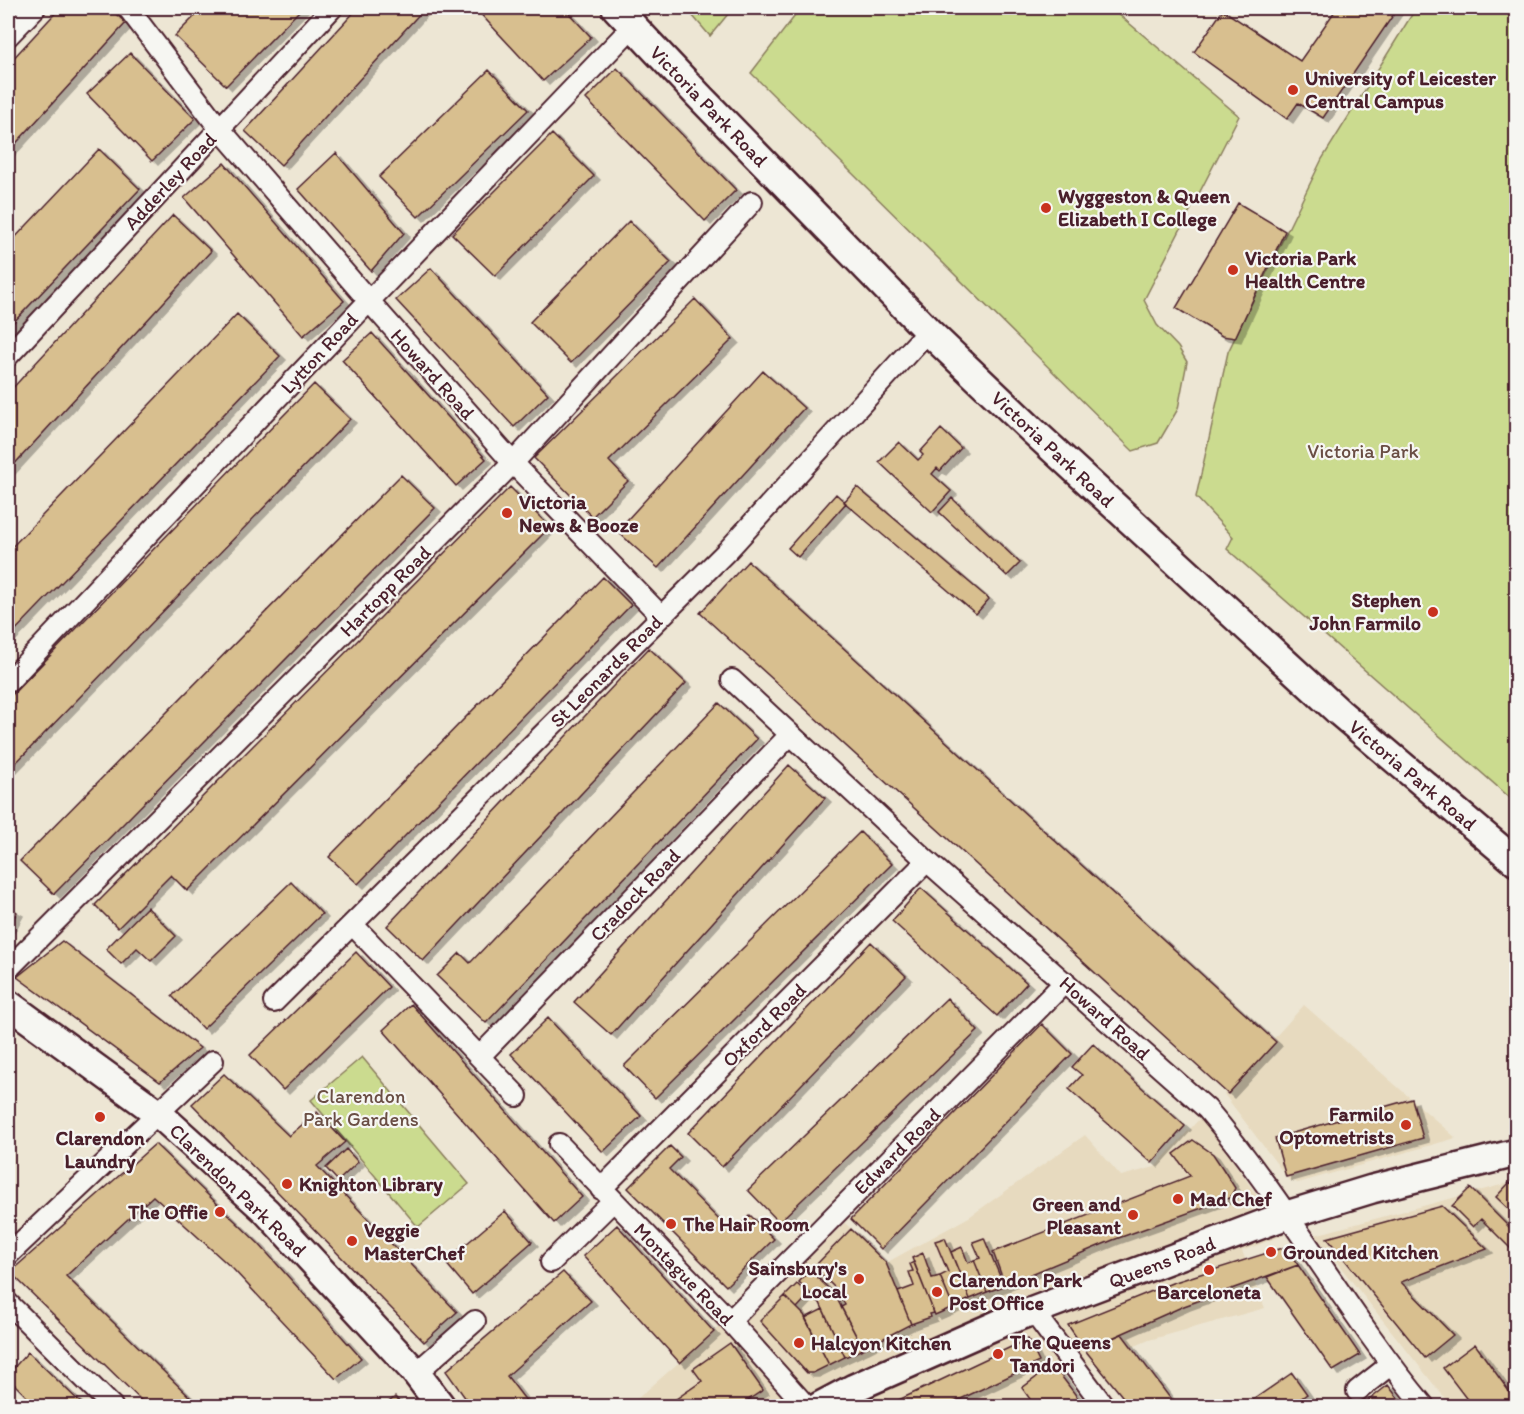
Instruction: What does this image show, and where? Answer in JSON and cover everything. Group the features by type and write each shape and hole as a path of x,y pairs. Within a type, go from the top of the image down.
{"street":[{"path":"8,36 35,8"},
{"name":"Howard Road","path":"128,8 219,128 369,301 513,463 661,616"},
{"name":"Adderley Road","path":"8,356 332,8"},
{"name":"Lytton Road","path":"8,682 369,301 624,17"},
{"name":"Victoria Park Road","path":"624,17 928,331 1033,431 1339,712 1516,862"},
{"name":"Hartopp Road","path":"8,969 513,463 753,202"},
{"name":"St Leonards Road","path":"274,1002 728,550 928,331"},
{"name":"Howard Road","path":"732,680 927,861 1207,1109 1287,1215 1390,1365 1424,1407"},
{"name":"Cradock Road","path":"480,1056 790,735"},
{"name":"Oxford Road","path":"551,1262 607,1195 927,861"},
{"path":"353,924 517,1096"},
{"name":"Edward Road","path":"730,1321 1065,982"},
{"name":"Clarendon Park Road","path":"8,1004 159,1114 266,1211 416,1373 441,1407"},
{"path":"8,1255 213,1061"},
{"name":"Montague Road","path":"560,1144 730,1321 806,1407"},
{"name":"Queens Road","path":"820,1407 854,1388 1032,1310 1287,1215 1372,1189 1516,1153"},
{"path":"8,1303 112,1407"},
{"path":"1032,1310 1104,1407"},
{"path":"416,1373 475,1321"},
{"path":"1357,1391 1390,1365"}],"shaded area":[{"path":"1304,1005 1456,1138 1298,1183 1289,1180 1224,1094"},
{"path":"1202,1116 1284,1235 1242,1251 1265,1308 1149,1340 1064,1376 1024,1406 629,1406 724,1323 750,1315 845,1223 886,1263 969,1217 1085,1135 1121,1176 1155,1167"},
{"path":"1516,1181 1516,1406 1451,1406 1315,1235"}],"green space":[{"path":"686,8 733,8 710,36"},
{"name":"Wyggeston & Queen Elizabeth I College","path":"801,8 1111,8 1239,116 1144,300 1157,325 1178,347 1187,362 1178,409 1158,443 1133,451 751,73"},
{"name":"Victoria Park","path":"1416,8 1516,8 1516,803 1227,549 1233,537 1196,497 1228,352 1322,159"},
{"name":"Clarendon Park Gardens","path":"362,1057 469,1184 418,1227 311,1100"}],"building":[{"path":"60,8 109,8 126,23 8,152 8,64"},
{"path":"203,8 302,8 226,86 175,36"},
{"path":"358,8 425,8 281,165 245,131"},
{"path":"475,8 564,8 591,37 543,81"},
{"path":"1337,8 1398,8 1323,118 1298,103 1287,119 1194,52 1223,10 1300,61"},
{"path":"130,53 195,119 152,161 87,94"},
{"path":"617,68 736,190 705,221 586,99"},
{"path":"489,70 528,110 418,217 379,177"},
{"path":"552,134 594,176 495,276 452,234"},
{"path":"99,149 140,189 8,328 8,245"},
{"path":"336,153 404,233 371,271 298,189"},
{"path":"224,163 344,301 303,336 184,198"},
{"name":"Victoria Park Health Centre","path":"1238,203 1285,231 1235,338 1222,336 1176,308"},
{"path":"173,215 211,251 8,471 8,393"},
{"path":"629,221 671,262 571,363 530,322"},
{"path":"431,268 548,394 514,427 396,300"},
{"path":"695,299 733,339 609,461 628,481 592,517 534,458"},
{"path":"237,314 280,356 8,638 8,551"},
{"path":"372,333 486,459 456,486 342,360"},
{"path":"763,371 804,408 658,568 617,531"},
{"path":"314,384 350,419 8,771 8,699"},
{"path":"941,429 961,448 940,471 937,468 932,474 951,491 932,512 879,462 899,442 918,460 923,455 920,452"},
{"path":"401,475 435,508 54,894 20,861"},
{"path":"510,487 550,527 187,891 171,875 118,928 95,905"},
{"path":"857,487 989,599 976,614 844,502"},
{"path":"836,494 846,503 798,557 788,548"},
{"path":"952,498 1020,563 1007,576 939,512"},
{"path":"748,561 1276,1042 1228,1094 700,613"},
{"path":"603,577 631,605 358,884 329,857"},
{"path":"649,648 686,683 423,961 387,926"},
{"path":"719,703 757,739 486,1023 437,976 460,953 470,963"},
{"path":"789,765 825,798 611,1035 574,1002"},
{"path":"860,832 892,864 655,1098 624,1066"},
{"path":"291,882 322,914 203,1029 172,996"},
{"path":"921,888 1027,983 997,1016 892,921"},
{"path":"8,907 17,912 8,929"},
{"path":"147,907 176,936 151,961 137,948 121,964 106,949"},
{"path":"62,941 200,1048 160,1082 17,977"},
{"path":"871,942 906,976 722,1167 688,1133"},
{"path":"356,952 389,987 283,1090 250,1055"},
{"path":"947,998 978,1031 779,1222 748,1190"},
{"path":"411,1004 582,1197 554,1223 383,1030"},
{"path":"548,1018 641,1116 603,1152 511,1054"},
{"path":"1042,1024 1072,1054 881,1249 851,1219"},
{"path":"1093,1044 1185,1126 1152,1163 1069,1089 1082,1075 1072,1067"},
{"path":"224,1074 289,1136 317,1112 345,1142 317,1166 457,1312 424,1342 192,1104"},
{"path":"1412,1099 1423,1138 1286,1177 1275,1138"},
{"path":"1193,1140 1213,1154 1223,1169 1235,1188 1230,1198 1113,1240 1005,1285 993,1252 1190,1176 1174,1154"},
{"path":"155,1144 259,1244 361,1358 336,1379 233,1269 153,1196 66,1276 199,1406 147,1406 10,1272"},
{"path":"670,1146 681,1157 669,1169 732,1233 750,1215 774,1239 726,1286 628,1188"},
{"path":"346,1149 358,1162 338,1181 326,1168"},
{"path":"1510,1182 1516,1188 1516,1216 1496,1197"},
{"path":"1470,1188 1516,1234 1516,1254 1481,1219 1473,1227 1452,1206"},
{"path":"1442,1206 1487,1249 1401,1282 1453,1335 1425,1358 1327,1238"},
{"path":"505,1211 532,1242 472,1294 445,1262"},
{"path":"617,1225 714,1332 680,1363 583,1256"},
{"name":"Sainsbury's Local","path":"851,1229 886,1263 911,1324 863,1349 841,1307 845,1305 838,1291 814,1267"},
{"path":"945,1238 970,1299 953,1307 940,1276 948,1272 935,1241"},
{"path":"984,1238 1004,1286 987,1292 974,1260 980,1258 973,1242"},
{"path":"962,1247 968,1263 974,1260 987,1292 970,1299 951,1252"},
{"path":"1286,1247 1298,1265 1184,1306 1085,1350 1068,1325 1172,1283"},
{"name":"Clarendon Park Post Office","path":"923,1253 932,1278 940,1276 953,1307 935,1315 912,1258"},
{"path":"914,1262 934,1313 930,1314 931,1317 911,1324 898,1292 914,1286 909,1272 913,1271 910,1264"},
{"path":"1298,1265 1360,1355 1333,1371 1267,1277"},
{"path":"810,1270 835,1295 863,1349 845,1357 820,1303 799,1282"},
{"path":"563,1272 591,1301 507,1376 530,1406 471,1406 446,1371"},
{"path":"797,1284 809,1295 797,1308 785,1296"},
{"name":"Halcyon Kitchen","path":"785,1296 804,1315 829,1365 813,1373 807,1373 760,1321"},
{"path":"823,1309 845,1357 829,1365 805,1318"},
{"path":"1122,1334 1176,1406 1130,1406 1085,1350"},
{"path":"1028,1339 1039,1362 946,1406 886,1406"},
{"path":"730,1343 763,1390 739,1406 666,1406 702,1381 693,1369"},
{"path":"1475,1344 1516,1401 1516,1406 1472,1406 1443,1368"},
{"path":"28,1352 84,1406 36,1406 8,1378 8,1374"},
{"path":"1053,1365 1084,1406 1035,1406 1022,1388"},
{"path":"1292,1373 1307,1394 1290,1406 1244,1406"},
{"path":"1388,1385 1404,1406 1366,1406 1364,1404"},
{"path":"395,1397 403,1406 384,1406"}],"place":[{"name":"University of Leicester Central Campus","path":"1293,90"},
{"name":"Wyggeston & Queen Elizabeth I College","path":"1046,208"},
{"name":"Victoria Park Health Centre","path":"1233,270"},
{"name":"Victoria News & Booze","path":"507,513"},
{"name":"Stephen John Farmilo","path":"1433,612"},
{"name":"Clarendon Laundry","path":"100,1117"},
{"name":"Farmilo Optometrists","path":"1406,1125"},
{"name":"Knighton Library","path":"287,1184"},
{"name":"Mad Chef","path":"1178,1199"},
{"name":"The Offie","path":"220,1212"},
{"name":"Green and Pleasant","path":"1133,1215"},
{"name":"The Hair Room","path":"671,1224"},
{"name":"Veggie MasterChef","path":"352,1241"},
{"name":"Grounded Kitchen","path":"1271,1252"},
{"name":"Barceloneta","path":"1209,1270"},
{"name":"Sainsbury's Local","path":"859,1279"},
{"name":"Clarendon Park Post Office","path":"937,1292"},
{"name":"Halcyon Kitchen","path":"799,1343"},
{"name":"The Queens Tandori","path":"998,1354"}]}
